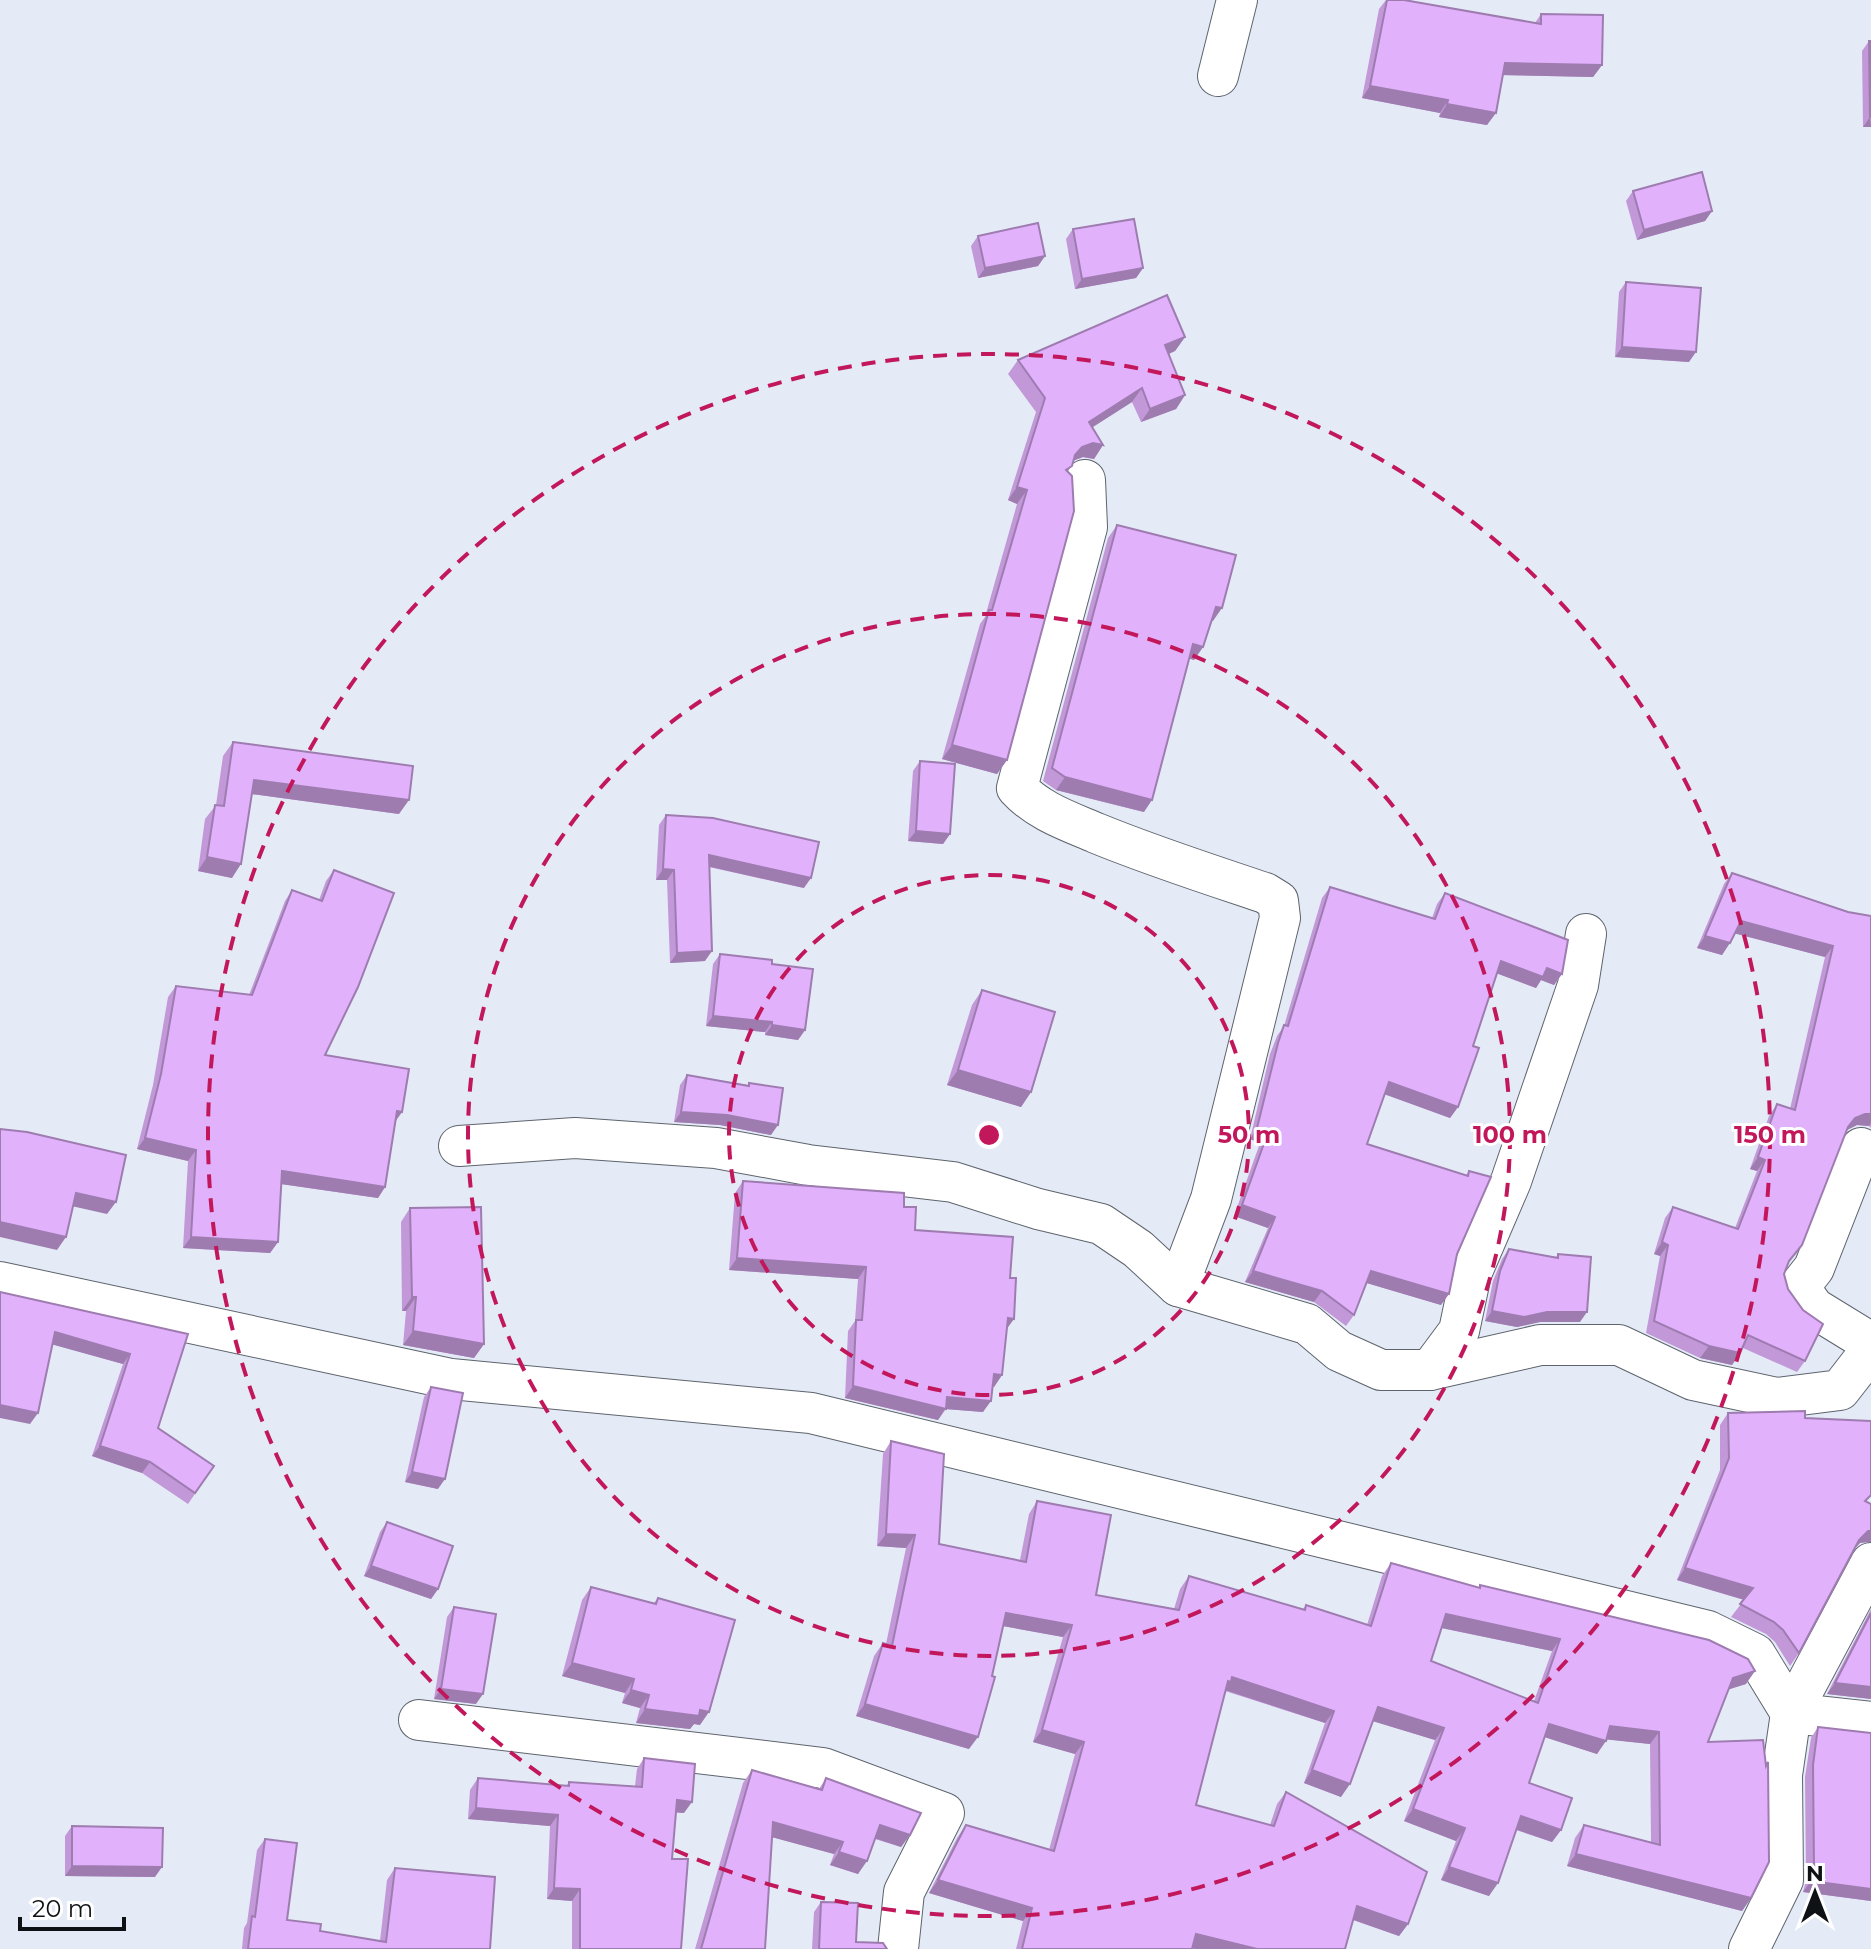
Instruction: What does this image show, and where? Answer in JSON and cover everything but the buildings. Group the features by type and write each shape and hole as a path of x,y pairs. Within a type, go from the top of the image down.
{"street":[{"path":"1218,76 1237,0"},
{"path":"1085,480 1087,527 1017,788 1029,802 1057,817 1155,857 1265,893 1278,901 1280,918 1211,1199 1178,1286"},
{"path":"1430,1370 1459,1331 1471,1274 1511,1181 1578,985 1586,934"},
{"path":"459,1146 575,1138 716,1148 808,1165 953,1182 1038,1209 1101,1224 1138,1249 1178,1286 1307,1324 1339,1351 1381,1370 1430,1370 1540,1345 1619,1345 1693,1380 1777,1398 1840,1390 1871,1350"},
{"path":"1861,1148 1814,1268 1799,1287 1814,1308 1871,1343"},
{"path":"0,1282 451,1379 811,1413 1708,1631 1755,1654 1791,1713"},
{"path":"1749,1949 1783,1880 1782,1775 1791,1713 1871,1563"},
{"path":"1791,1713 1871,1722"},
{"path":"419,1720 823,1768 944,1813 904,1892 898,1949"}]}
